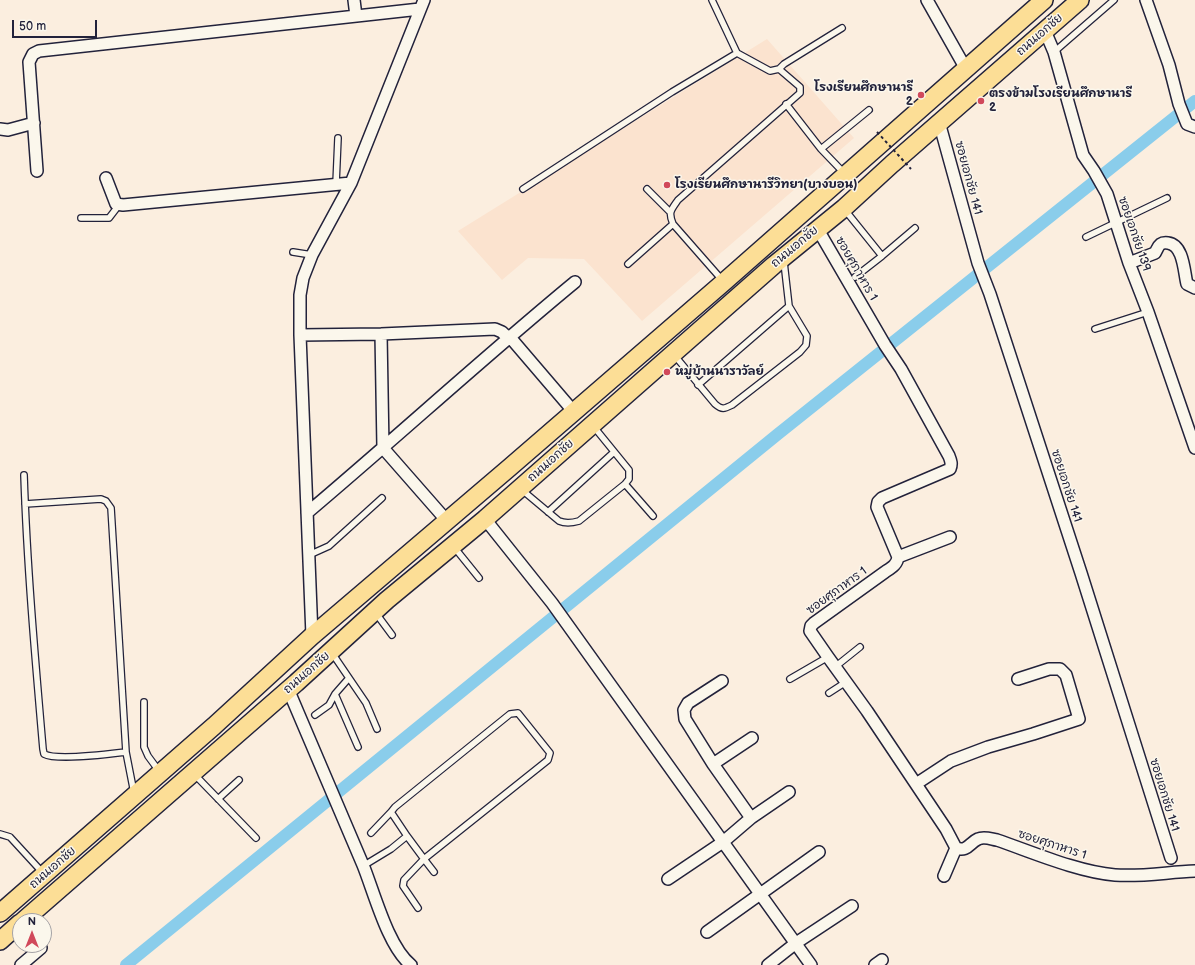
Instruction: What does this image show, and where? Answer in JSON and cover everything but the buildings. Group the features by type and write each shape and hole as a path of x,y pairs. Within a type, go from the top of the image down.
{"main road":[{"name":"ถนนเอกชัย","path":"0,913 214,726 312,636 724,282 1044,0"},
{"name":"ถนนเอกชัย","path":"32,913 375,612 485,519 817,228 844,208 939,122 1080,0"},
{"path":"312,636 326,656"},
{"path":"0,941 12,930"}],"street":[{"path":"354,0 356,16"},
{"path":"928,0 966,69"},
{"path":"1146,0 1169,65 1179,104 1191,125"},
{"path":"37,171 29,62 33,54 39,51 356,16 422,5"},
{"path":"312,636 300,335 300,295 303,278 312,254 351,182 422,5"},
{"name":"ซอยเอกชัย 139","path":"1045,31 1054,52 1083,155 1107,194 1195,446"},
{"name":"ซอยเอกชัย 141","path":"939,122 978,263 990,294 1086,588 1171,858"},
{"path":"0,129 8,130 34,123"},
{"path":"106,178 114,200 116,204 119,205 351,182"},
{"name":"ซอยศุภาหาร 1","path":"817,228 885,345 901,369 949,456 951,466 950,469 882,498 878,502 877,507 898,557 895,565 811,626 810,630 812,635 916,784 946,829 956,848 961,850 967,848 977,839 983,837 997,840 1081,869 1115,875 1149,875 1195,871"},
{"path":"1130,263 1155,253 1159,244 1163,242 1170,243 1178,250 1186,272 1187,284 1195,288"},
{"path":"307,513 384,448 508,337 575,282"},
{"path":"300,335 381,334 495,329 508,337 574,412"},
{"path":"381,334 384,448 447,521"},
{"path":"485,519 552,603 811,965"},
{"path":"898,557 950,537"},
{"path":"916,784 951,761 988,746 1033,734 1079,719 1066,675 1060,669 1050,669 1018,679"},
{"path":"722,681 688,703 684,710 685,719 713,764 751,818"},
{"path":"288,689 363,866 390,936 402,956 411,965"},
{"path":"713,764 752,738"},
{"path":"668,879 723,842 751,818 790,792"},
{"path":"944,876 956,848"},
{"path":"708,932 759,893 819,852"},
{"path":"768,965 796,943 852,906"},
{"path":"21,965 35,953"}],"lane":[{"path":"712,0 737,53 770,71 779,69 784,64 842,28"},
{"path":"1054,52 1114,0"},
{"path":"523,188 672,92 737,53"},
{"path":"670,212 678,200 800,93 801,88 779,69"},
{"path":"786,104 822,149 845,174"},
{"path":"822,149 870,110"},
{"path":"336,184 338,138"},
{"path":"647,189 670,212 673,224 724,282"},
{"path":"1086,237 1167,198"},
{"path":"81,218 109,218 119,205"},
{"path":"844,208 882,256"},
{"path":"628,264 673,224"},
{"path":"855,277 915,228"},
{"path":"293,252 312,254"},
{"path":"674,354 698,385 720,409 723,410 732,406 800,352 806,345 807,336 789,306 783,258"},
{"path":"698,385 789,306"},
{"path":"1095,329 1148,312"},
{"path":"520,488 558,521 565,523 579,521 625,484 629,479 629,470 592,425"},
{"path":"548,512 614,452"},
{"path":"24,475 26,541 44,754 49,756 82,756 126,752"},
{"path":"625,484 653,516"},
{"path":"309,555 329,546 382,498"},
{"path":"25,504 101,499 106,501 111,508 126,752 134,795"},
{"path":"453,546 479,578"},
{"path":"375,612 392,635"},
{"path":"835,667 860,648"},
{"path":"326,656 349,678 366,703 377,729"},
{"path":"790,679 828,657"},
{"path":"315,715 329,705 349,678"},
{"path":"829,693 846,682"},
{"path":"336,694 358,747"},
{"path":"144,702 144,747 148,756 160,773"},
{"path":"371,833 398,804 510,714 518,712 550,753 548,760 424,859 404,880 402,883 418,908"},
{"path":"193,773 256,838"},
{"path":"218,799 239,780"},
{"path":"391,812 434,872"},
{"path":"0,834 10,837 44,874"},
{"path":"363,866 391,849 407,836"}],"path":[{"path":"877,132 911,169"}],"shaded area":[{"name":"โรงเรียนศึกษานารีวิทยา(บางบอน)","path":"767,39 854,138 642,321 584,259 528,258 502,280 458,231"}],"waterway":[{"path":"126,965 778,434 1195,101"}],"place":[{"name":"โรงเรียนศึกษานารี 2","path":"921,95"},
{"name":"ตรงข้ามโรงเรียนศึกษานารี 2","path":"981,101"},
{"name":"โรงเรียนศึกษานารีวิทยา(บางบอน)","path":"667,185"},
{"name":"หมู่บ้านนาราวัลย์","path":"667,372"}]}
